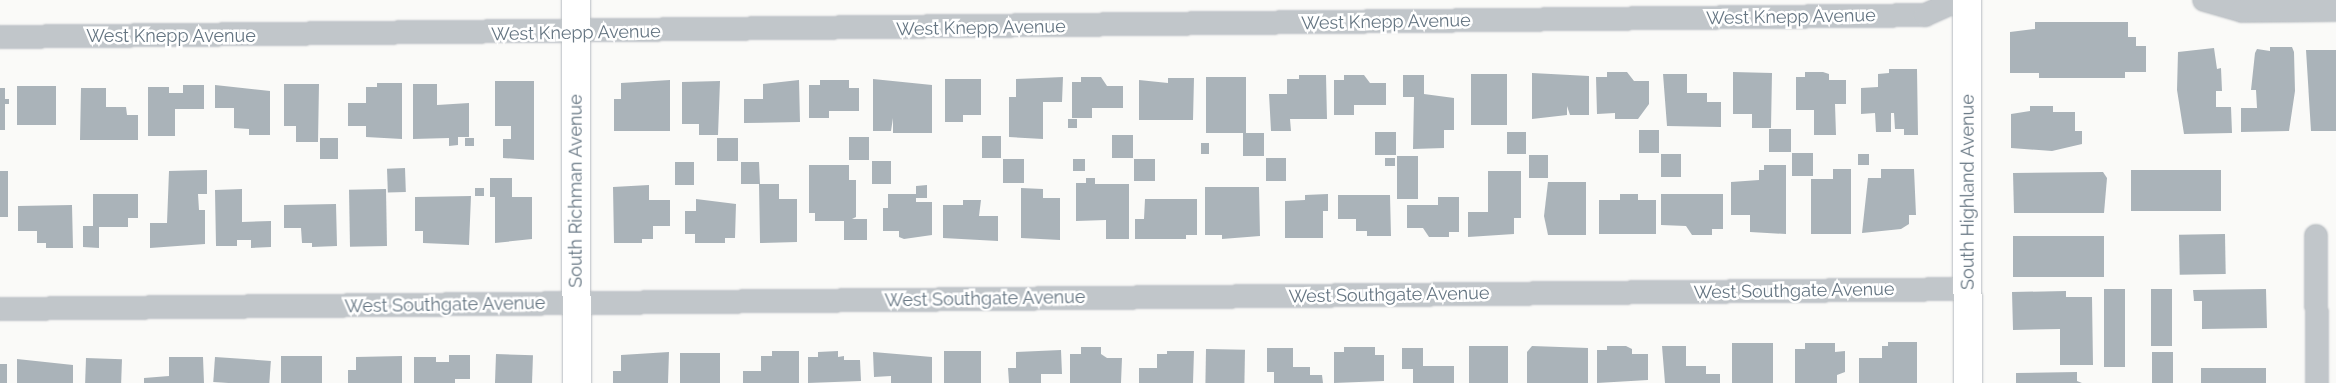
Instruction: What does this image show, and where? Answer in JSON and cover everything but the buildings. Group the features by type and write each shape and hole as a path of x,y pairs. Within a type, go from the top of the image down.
{"street":[{"name":"South Richman Avenue","path":"576,0 577,383"},
{"name":"West Knepp Avenue","path":"0,37 576,33 1925,15 1959,0"},
{"name":"South Highland Avenue","path":"1968,0 1968,383"},
{"path":"2204,0 2242,11 2336,10"},
{"path":"2316,236 2317,383"},
{"name":"West Southgate Avenue","path":"0,309 1969,289"}]}
